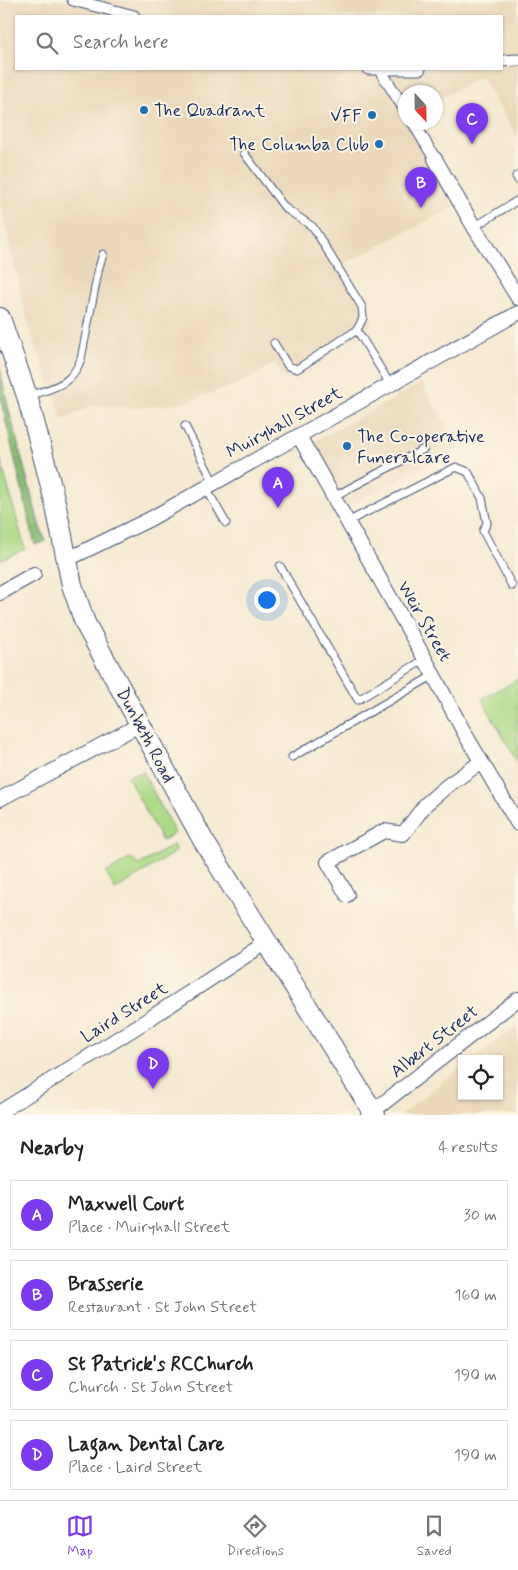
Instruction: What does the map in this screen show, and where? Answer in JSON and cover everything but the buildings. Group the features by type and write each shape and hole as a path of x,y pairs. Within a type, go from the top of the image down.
{"main road":[{"name":"Dunbeth Road","path":"0,318 27,396 56,502 72,585 85,623 203,840 372,1114"}],"street":[{"path":"73,0 130,15"},
{"path":"503,61 518,60"},
{"path":"375,70 398,100"},
{"path":"418,130 518,298"},
{"name":"Muiryhall Street","path":"66,560 150,519 518,313"},
{"name":"Weir Street","path":"299,436 481,762 518,824"},
{"path":"0,593 34,574"},
{"path":"0,799 141,724"},
{"path":"347,895 328,862 384,831 403,834 426,804 447,786 481,762"},
{"name":"Laird Street","path":"0,1112 138,1026 267,942"},
{"name":"Albert Street","path":"372,1114 518,999"}],"lane":[{"path":"244,153 285,208 313,227 362,307 363,318 357,330 297,369 288,366 274,343"},
{"path":"474,227 518,200"},
{"path":"27,396 69,380 77,371 103,254"},
{"path":"357,330 390,384"},
{"path":"185,426 226,522"},
{"path":"333,497 424,449"},
{"path":"347,522 456,467 468,472 482,498 487,523 483,531 512,586"},
{"path":"280,566 358,700 425,659"},
{"path":"292,758 434,675"}],"shaded area":[{"path":"0,0 518,0 518,139 481,76 443,97 443,85 398,85 398,130 423,130 465,201 339,267 373,323 284,378 275,363 235,385 190,401 134,408 92,405 63,420 29,328 0,203 5,55 0,19"},
{"path":"422,383 460,449 345,507 314,442"},
{"path":"518,1025 518,1115 400,1115 458,1070 458,1100 503,1100 503,1055 478,1055"}],"green space":[{"path":"0,368 8,406 40,527 46,541 35,545 0,397"},
{"path":"0,458 25,549 0,560"},
{"path":"518,679 518,763 482,699"},
{"path":"143,772 175,833 162,841 127,776"},
{"path":"173,845 177,851 115,890 106,873 131,858 139,865"}],"place":[{"name":"The Quadrant","path":"144,110"},
{"name":"VFF","path":"372,115"},
{"name":"The Columba Club","path":"379,144"},
{"name":"St Patrick's RCChurch","path":"472,144"},
{"name":"Brasserie","path":"421,208"},
{"name":"The Co-operative Funeralcare","path":"347,446"},
{"name":"Maxwell Court","path":"278,508"},
{"name":"Lagan Dental Care","path":"153,1089"}]}
